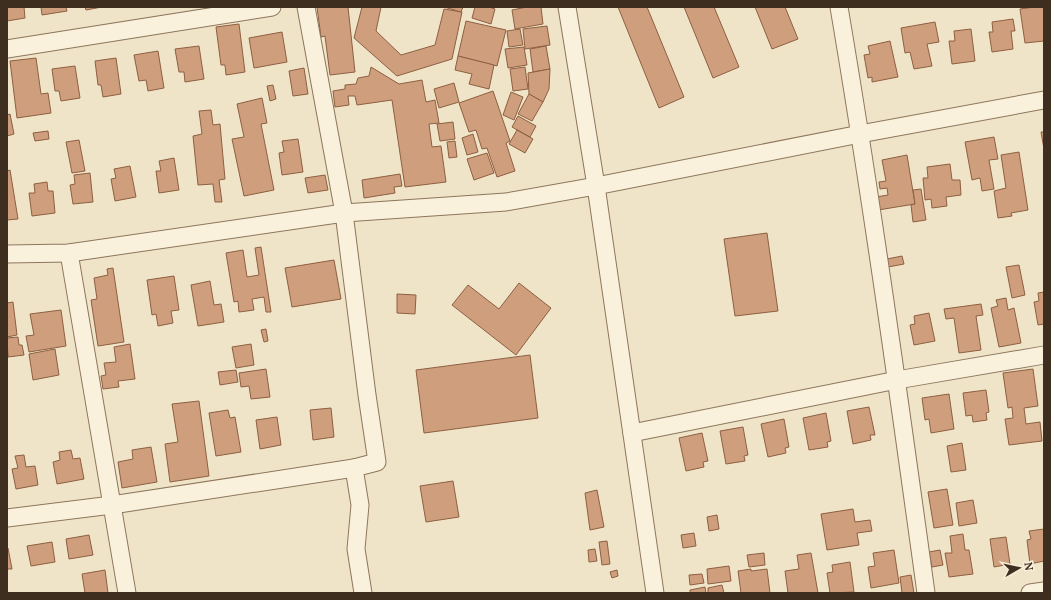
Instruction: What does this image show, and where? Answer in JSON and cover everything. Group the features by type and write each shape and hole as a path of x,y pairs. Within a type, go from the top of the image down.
{"street":[{"path":"7,49 272,7"},
{"path":"7,518 112,505 354,468 377,462 344,213 306,7"},
{"path":"567,7 596,186 655,593"},
{"path":"839,7 860,134 897,380 926,593"},
{"path":"7,254 69,253 344,213 506,202 1044,100"},
{"path":"69,253 127,593"},
{"path":"632,433 897,380 1044,355"},
{"path":"354,468 360,505 356,549 363,593"},
{"path":"1030,593 1044,590"}],"building":[{"path":"7,7 24,7 25,18 7,21"},
{"path":"41,7 66,7 67,11 42,15"},
{"path":"85,7 102,7 86,10"},
{"path":"317,7 348,7 355,72 330,75 325,36 321,37"},
{"path":"362,7 381,7 376,31 401,55 435,45 444,9 462,12 452,59 397,76 354,38"},
{"path":"444,7 463,7 461,12"},
{"path":"475,7 489,7 495,9 491,24 472,18"},
{"path":"527,7 541,7 543,24 515,29 512,10"},
{"path":"618,7 647,7 684,97 659,108"},
{"path":"684,7 714,7 739,67 713,78"},
{"path":"755,7 785,7 798,39 772,49"},
{"path":"1044,7 1044,41 1025,43 1020,9"},
{"path":"1013,19 1015,31 1011,31 1013,49 992,52 989,32 993,32 992,22"},
{"path":"466,21 506,30 497,66 458,56"},
{"path":"935,22 939,42 927,44 932,66 914,69 910,52 905,53 901,28"},
{"path":"239,24 245,72 226,75 225,65 221,65 216,27"},
{"path":"547,26 550,45 525,49 523,29"},
{"path":"520,29 523,45 509,47 507,31"},
{"path":"971,29 975,61 952,64 949,41 955,41 954,31"},
{"path":"282,32 287,62 254,68 249,38"},
{"path":"890,41 898,77 872,82 872,77 868,78 864,55 870,54 868,46"},
{"path":"199,46 204,79 185,82 184,72 179,72 175,49"},
{"path":"546,46 550,69 533,72 530,49"},
{"path":"524,47 527,65 508,68 505,49"},
{"path":"158,51 164,88 148,91 146,80 139,81 134,55"},
{"path":"458,56 494,65 489,89 469,84 472,74 455,70"},
{"path":"36,58 41,94 48,93 51,113 17,118 10,61"},
{"path":"116,58 121,94 103,97 101,85 98,85 95,61"},
{"path":"75,66 80,98 61,101 59,91 55,91 52,69"},
{"path":"371,67 399,84 422,80 426,102 435,100 439,123 429,124 432,147 441,146 446,182 405,187 392,100 357,105 355,96 348,96 349,105 335,107 333,91 345,89 345,85 356,84 358,78 369,76"},
{"path":"525,67 528,89 513,91 510,69"},
{"path":"304,68 308,94 293,96 289,71"},
{"path":"550,69 549,89 543,102 529,94 528,73"},
{"path":"454,83 459,102 439,108 434,89"},
{"path":"273,85 276,99 270,101 267,86"},
{"path":"493,91 510,141 506,143 515,171 497,177 487,148 482,149 476,130 469,132 459,103"},
{"path":"511,92 523,97 514,120 503,115"},
{"path":"529,94 543,102 532,121 518,114"},
{"path":"262,98 267,123 261,124 274,190 244,196 232,139 244,137 237,104"},
{"path":"211,110 213,125 220,124 225,179 219,180 222,202 215,202 213,184 198,185 193,136 202,134 199,111"},
{"path":"10,114 14,134 7,136 7,115"},
{"path":"518,116 536,126 530,137 512,127"},
{"path":"453,122 455,139 440,141 437,124"},
{"path":"517,130 533,139 525,153 509,144"},
{"path":"48,131 49,139 35,141 33,133"},
{"path":"1041,132 1044,132 1044,149"},
{"path":"473,134 478,152 467,155 462,138"},
{"path":"994,137 998,159 989,160 994,189 982,191 980,178 972,180 965,142"},
{"path":"298,139 303,172 282,175 279,153 284,152 282,141"},
{"path":"79,140 85,171 72,173 66,142"},
{"path":"455,141 457,157 449,158 447,142"},
{"path":"1019,152 1028,210 1011,213 1012,216 998,218 994,191 1006,188 1001,155"},
{"path":"487,153 494,173 474,180 467,159"},
{"path":"907,155 915,204 878,210 876,197 888,195 887,188 880,189 879,182 886,181 882,160"},
{"path":"174,158 179,190 159,193 156,171 161,171 159,161"},
{"path":"950,164 952,180 960,180 961,195 946,197 947,206 932,208 931,199 925,200 923,178 928,178 927,167"},
{"path":"130,166 136,197 115,201 111,179 116,178 114,169"},
{"path":"10,170 18,219 7,220 7,171"},
{"path":"90,173 93,202 73,204 70,185 75,184 74,175"},
{"path":"400,174 402,186 394,187 395,193 364,198 362,180"},
{"path":"325,175 328,190 308,193 305,178"},
{"path":"47,182 48,191 53,191 55,213 32,216 29,193 35,193 34,184"},
{"path":"921,189 926,220 913,222 911,205 915,204 913,190"},
{"path":"767,233 778,311 735,316 724,239"},
{"path":"261,247 271,312 266,312 264,297 252,299 254,310 239,312 238,301 234,302 226,253 243,250 247,277 259,275 255,248"},
{"path":"902,256 904,264 888,267 887,259"},
{"path":"334,260 341,299 292,307 285,268"},
{"path":"1019,265 1025,295 1012,298 1006,267"},
{"path":"113,268 124,342 98,346 91,300 97,299 94,278 108,275 107,269"},
{"path":"174,276 179,310 171,311 173,323 158,326 156,314 152,315 147,280"},
{"path":"210,281 214,305 221,304 224,322 198,326 191,285"},
{"path":"519,283 551,308 516,355 452,305 468,285 499,309"},
{"path":"1044,292 1044,324 1038,325 1034,302 1039,301 1038,293"},
{"path":"397,294 416,295 415,314 397,313"},
{"path":"1006,298 1008,310 1014,308 1021,343 999,347 991,308 998,306 996,300"},
{"path":"13,302 17,335 7,337 7,303"},
{"path":"981,304 983,315 976,316 981,350 959,353 954,318 946,319 944,309"},
{"path":"61,310 66,346 29,352 26,336 34,335 30,314"},
{"path":"929,313 935,341 914,345 910,325 915,324 914,316"},
{"path":"266,329 268,341 264,342 261,330"},
{"path":"18,337 19,345 22,345 24,355 8,357 7,338"},
{"path":"130,344 135,379 118,381 119,387 103,389 101,376 106,375 104,363 116,362 114,347"},
{"path":"251,344 254,365 236,368 232,347"},
{"path":"55,349 59,375 33,380 29,354"},
{"path":"530,355 538,418 424,433 416,370"},
{"path":"266,369 270,397 251,399 249,386 241,387 239,373"},
{"path":"1033,369 1038,406 1024,408 1026,424 1040,422 1042,441 1009,445 1005,419 1013,418 1012,407 1008,408 1003,373"},
{"path":"236,370 238,382 220,385 218,372"},
{"path":"986,390 989,412 986,413 987,420 973,422 972,415 966,416 963,393"},
{"path":"949,394 954,429 931,433 929,419 925,420 922,398"},
{"path":"199,401 209,476 170,482 165,444 178,442 172,404"},
{"path":"869,407 875,435 870,435 871,440 853,444 847,411"},
{"path":"331,408 334,437 313,440 310,410"},
{"path":"228,410 230,418 235,417 241,452 216,456 209,413"},
{"path":"826,413 831,441 827,442 828,447 809,450 803,418"},
{"path":"277,417 281,445 260,449 256,420"},
{"path":"784,419 789,447 785,448 786,453 768,457 761,424"},
{"path":"743,427 748,455 744,456 745,461 726,464 720,431"},
{"path":"702,433 708,461 703,462 704,467 686,471 679,438"},
{"path":"962,443 966,470 951,472 947,446"},
{"path":"151,447 157,482 122,488 118,462 133,459 132,450"},
{"path":"71,450 73,459 80,458 84,479 57,484 53,462 60,460 59,452"},
{"path":"24,455 26,467 35,466 38,485 16,489 12,469 18,468 15,456"},
{"path":"453,481 459,517 426,522 420,486"},
{"path":"947,489 953,525 934,528 928,492"},
{"path":"597,490 604,527 590,530 585,493"},
{"path":"973,500 977,523 959,526 956,503"},
{"path":"853,509 855,522 870,520 872,531 857,533 859,545 827,550 821,514"},
{"path":"717,515 719,529 709,531 707,517"},
{"path":"1044,529 1044,561 1030,564 1027,540 1031,539 1029,531"},
{"path":"694,533 696,546 683,548 681,535"},
{"path":"963,534 965,550 969,550 973,574 949,577 945,553 952,553 950,536"},
{"path":"89,535 93,555 69,559 66,539"},
{"path":"1006,537 1010,564 994,567 990,539"},
{"path":"607,541 610,564 602,565 599,542"},
{"path":"52,542 55,562 31,566 27,546"},
{"path":"8,548 12,569 7,569"},
{"path":"595,549 597,561 589,562 588,550"},
{"path":"894,550 899,583 871,588 868,567 875,566 873,553"},
{"path":"940,550 943,565 932,567 929,552"},
{"path":"764,553 765,565 749,567 747,555"},
{"path":"811,553 818,593 788,593 785,571 799,569 797,555"},
{"path":"850,562 854,592 830,593 827,573 833,572 832,565"},
{"path":"729,566 731,581 708,584 707,569"},
{"path":"751,569 751,571 767,569 770,593 741,593 738,571"},
{"path":"105,570 108,593 85,593 82,574"},
{"path":"617,570 618,576 612,578 610,572"},
{"path":"702,574 704,583 690,585 689,575"},
{"path":"911,575 914,593 902,593 900,577"},
{"path":"722,585 724,593 708,593 708,588"},
{"path":"705,587 706,593 690,593 690,590"}]}
